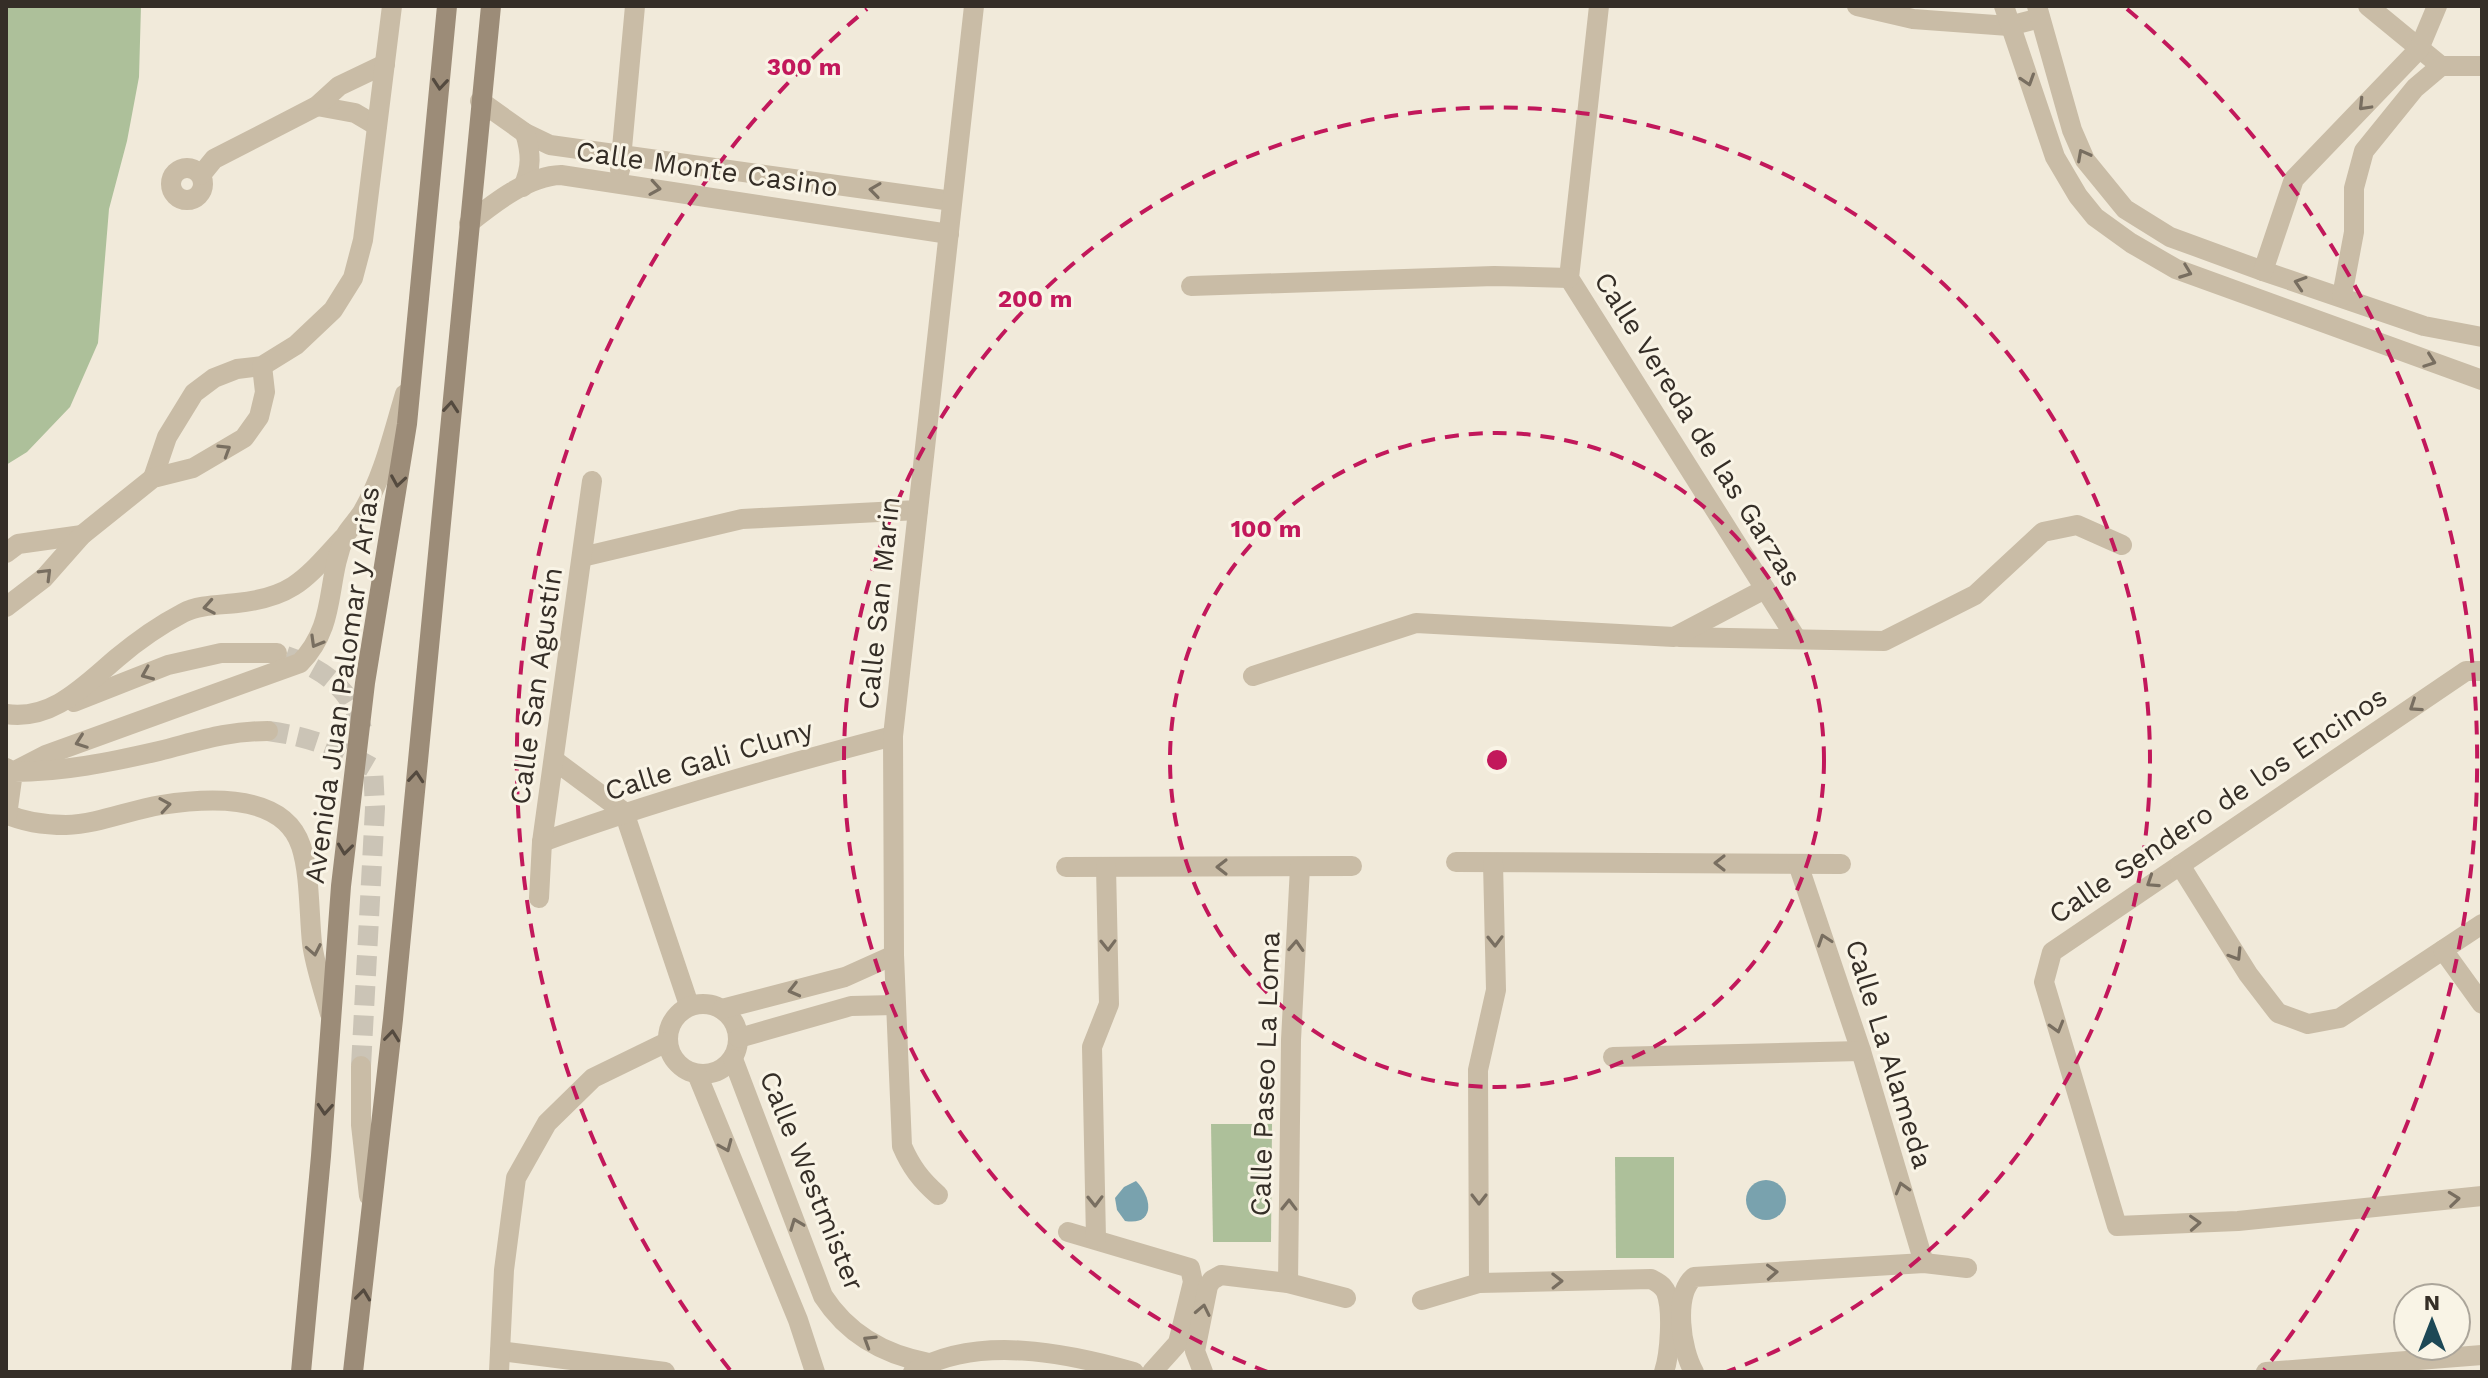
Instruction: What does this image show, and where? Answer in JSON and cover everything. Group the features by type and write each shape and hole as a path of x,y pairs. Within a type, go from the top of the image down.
{"main road":[{"name":"Avenida Juan Palomar y Arias","path":"301,1372 341,886 365,683 415,359 447,6"},
{"path":"353,1372 372,1220 491,6"}],"street":[{"path":"153,478 167,437 194,393 214,378 237,369 262,366 296,345 333,310 353,278 363,240 392,6"},
{"path":"619,182 635,6"},
{"name":"Calle San Marin","path":"938,1195 921,1181 902,1146 895,1005 893,736 974,6"},
{"name":"Calle Vereda de las Garzas","path":"1599,6 1569,278 1796,638"},
{"path":"1857,6 1913,19 2038,12 2076,140 2085,160 2125,209 2170,237 2263,271 2424,326 2482,337"},
{"path":"2368,6 2441,66 2482,66"},
{"path":"2263,271 2294,179 2419,49 2437,6"},
{"path":"2007,16 2055,157 2078,196 2095,217 2131,243 2176,269 2482,380"},
{"path":"201,175 214,159 317,106 339,86 385,64"},
{"path":"2342,296 2354,232 2354,188 2364,151 2415,88 2441,66"},
{"name":"Calle Monte Casino","path":"480,101 525,133 550,145 952,201"},
{"path":"317,106 355,113 377,126"},
{"path":"2339,131 2364,151"},
{"path":"523,187 531,166 525,133"},
{"name":"Calle Monte Casino","path":"469,223 523,187 550,175 619,182 949,234"},
{"path":"1191,286 1494,276 1569,278"},
{"path":"54,708 141,640 186,611 280,595 304,581 363,512 383,467 415,359"},
{"path":"6,607 44,578 82,535 153,478 193,468 244,438 259,417 265,392 262,366"},
{"name":"Calle San Agustín","path":"539,898 542,842 592,481"},
{"path":"582,557 742,519 918,510"},
{"path":"1253,676 1416,623 1674,637 1884,641 1975,595 2043,532 2077,525 2122,545"},
{"path":"6,553 18,544 82,535"},
{"path":"10,770 300,663 314,648 328,616 346,535"},
{"path":"1674,637 1765,589"},
{"path":"6,714 23,717 88,698 168,665 221,653 277,653"},
{"name":"Calle Sendero de los Encinos","path":"2482,671 2466,671 2052,952 2044,982 2117,1226 2238,1221 2482,1196"},
{"path":"10,770 51,772 158,751 234,731 268,731"},
{"name":"Calle Gali Cluny","path":"542,842 624,812 740,776 893,736"},
{"path":"554,760 624,812 689,1005"},
{"path":"10,770 6,815 20,820 66,825 160,805 201,801 244,804 273,811 291,828 301,846 312,947 331,1020"},
{"path":"1456,862 1841,864"},
{"path":"1479,1283 1478,1070 1496,990 1493,863"},
{"name":"Calle La Alameda","path":"1798,864 1861,1051 1924,1263"},
{"path":"2180,865 2248,974 2278,1013 2308,1024 2340,1018 2482,924"},
{"path":"1066,867 1352,866"},
{"path":"1096,1239 1092,1047 1109,1004 1106,867"},
{"name":"Calle Paseo La Loma","path":"1288,1283 1291,1040 1300,867"},
{"path":"2443,950 2482,1004"},
{"path":"722,1009 845,977 894,955"},
{"path":"845,977 851,1006"},
{"path":"712,1004 722,1009 732,1016 739,1038 733,1059 717,1072 697,1074 677,1063 667,1042 672,1020 689,1005 712,1004"},
{"path":"739,1038 851,1006 895,1005"},
{"path":"665,1372 500,1362 504,1270 516,1178 547,1123 593,1078 667,1042"},
{"path":"1613,1057 1861,1051"},
{"name":"Calle Westmister","path":"733,1059 823,1296 851,1329 888,1352 921,1367"},
{"path":"361,1066 361,1125 372,1220"},
{"path":"697,1074 803,1331 815,1372"},
{"path":"1068,1232 1190,1268 1193,1273 1178,1343 1152,1372"},
{"path":"1694,1372 1683,1348 1682,1299 1687,1282 1694,1277 1924,1263 1967,1268"},
{"path":"1203,1372 1195,1351 1208,1286 1221,1275 1288,1283 1346,1298"},
{"path":"1422,1300 1479,1283 1651,1279 1666,1292 1668,1301 1669,1347 1664,1372"},
{"path":"803,1331 836,1315"},
{"path":"921,1367 963,1354 997,1351 1045,1354 1134,1372"},
{"path":"2266,1372 2482,1355"}],"green space":[{"path":"6,6 141,6 139,77 127,141 109,209 98,343 70,407 27,452 6,465"},
{"path":"1211,1124 1272,1124 1271,1242 1213,1242"},
{"path":"1615,1157 1674,1157 1674,1258 1616,1258"}],"water":[{"path":"1766,1180 1780,1186 1786,1200 1780,1214 1766,1220 1752,1214 1746,1200 1752,1186"},
{"path":"1136,1181 1146,1195 1148,1209 1142,1219 1125,1221 1117,1210 1115,1198 1124,1187"}],"tunnel":[{"path":"286,656 312,667 334,682 351,703 362,729"},
{"path":"268,731 322,744 373,768 375,808 361,1066"}]}
